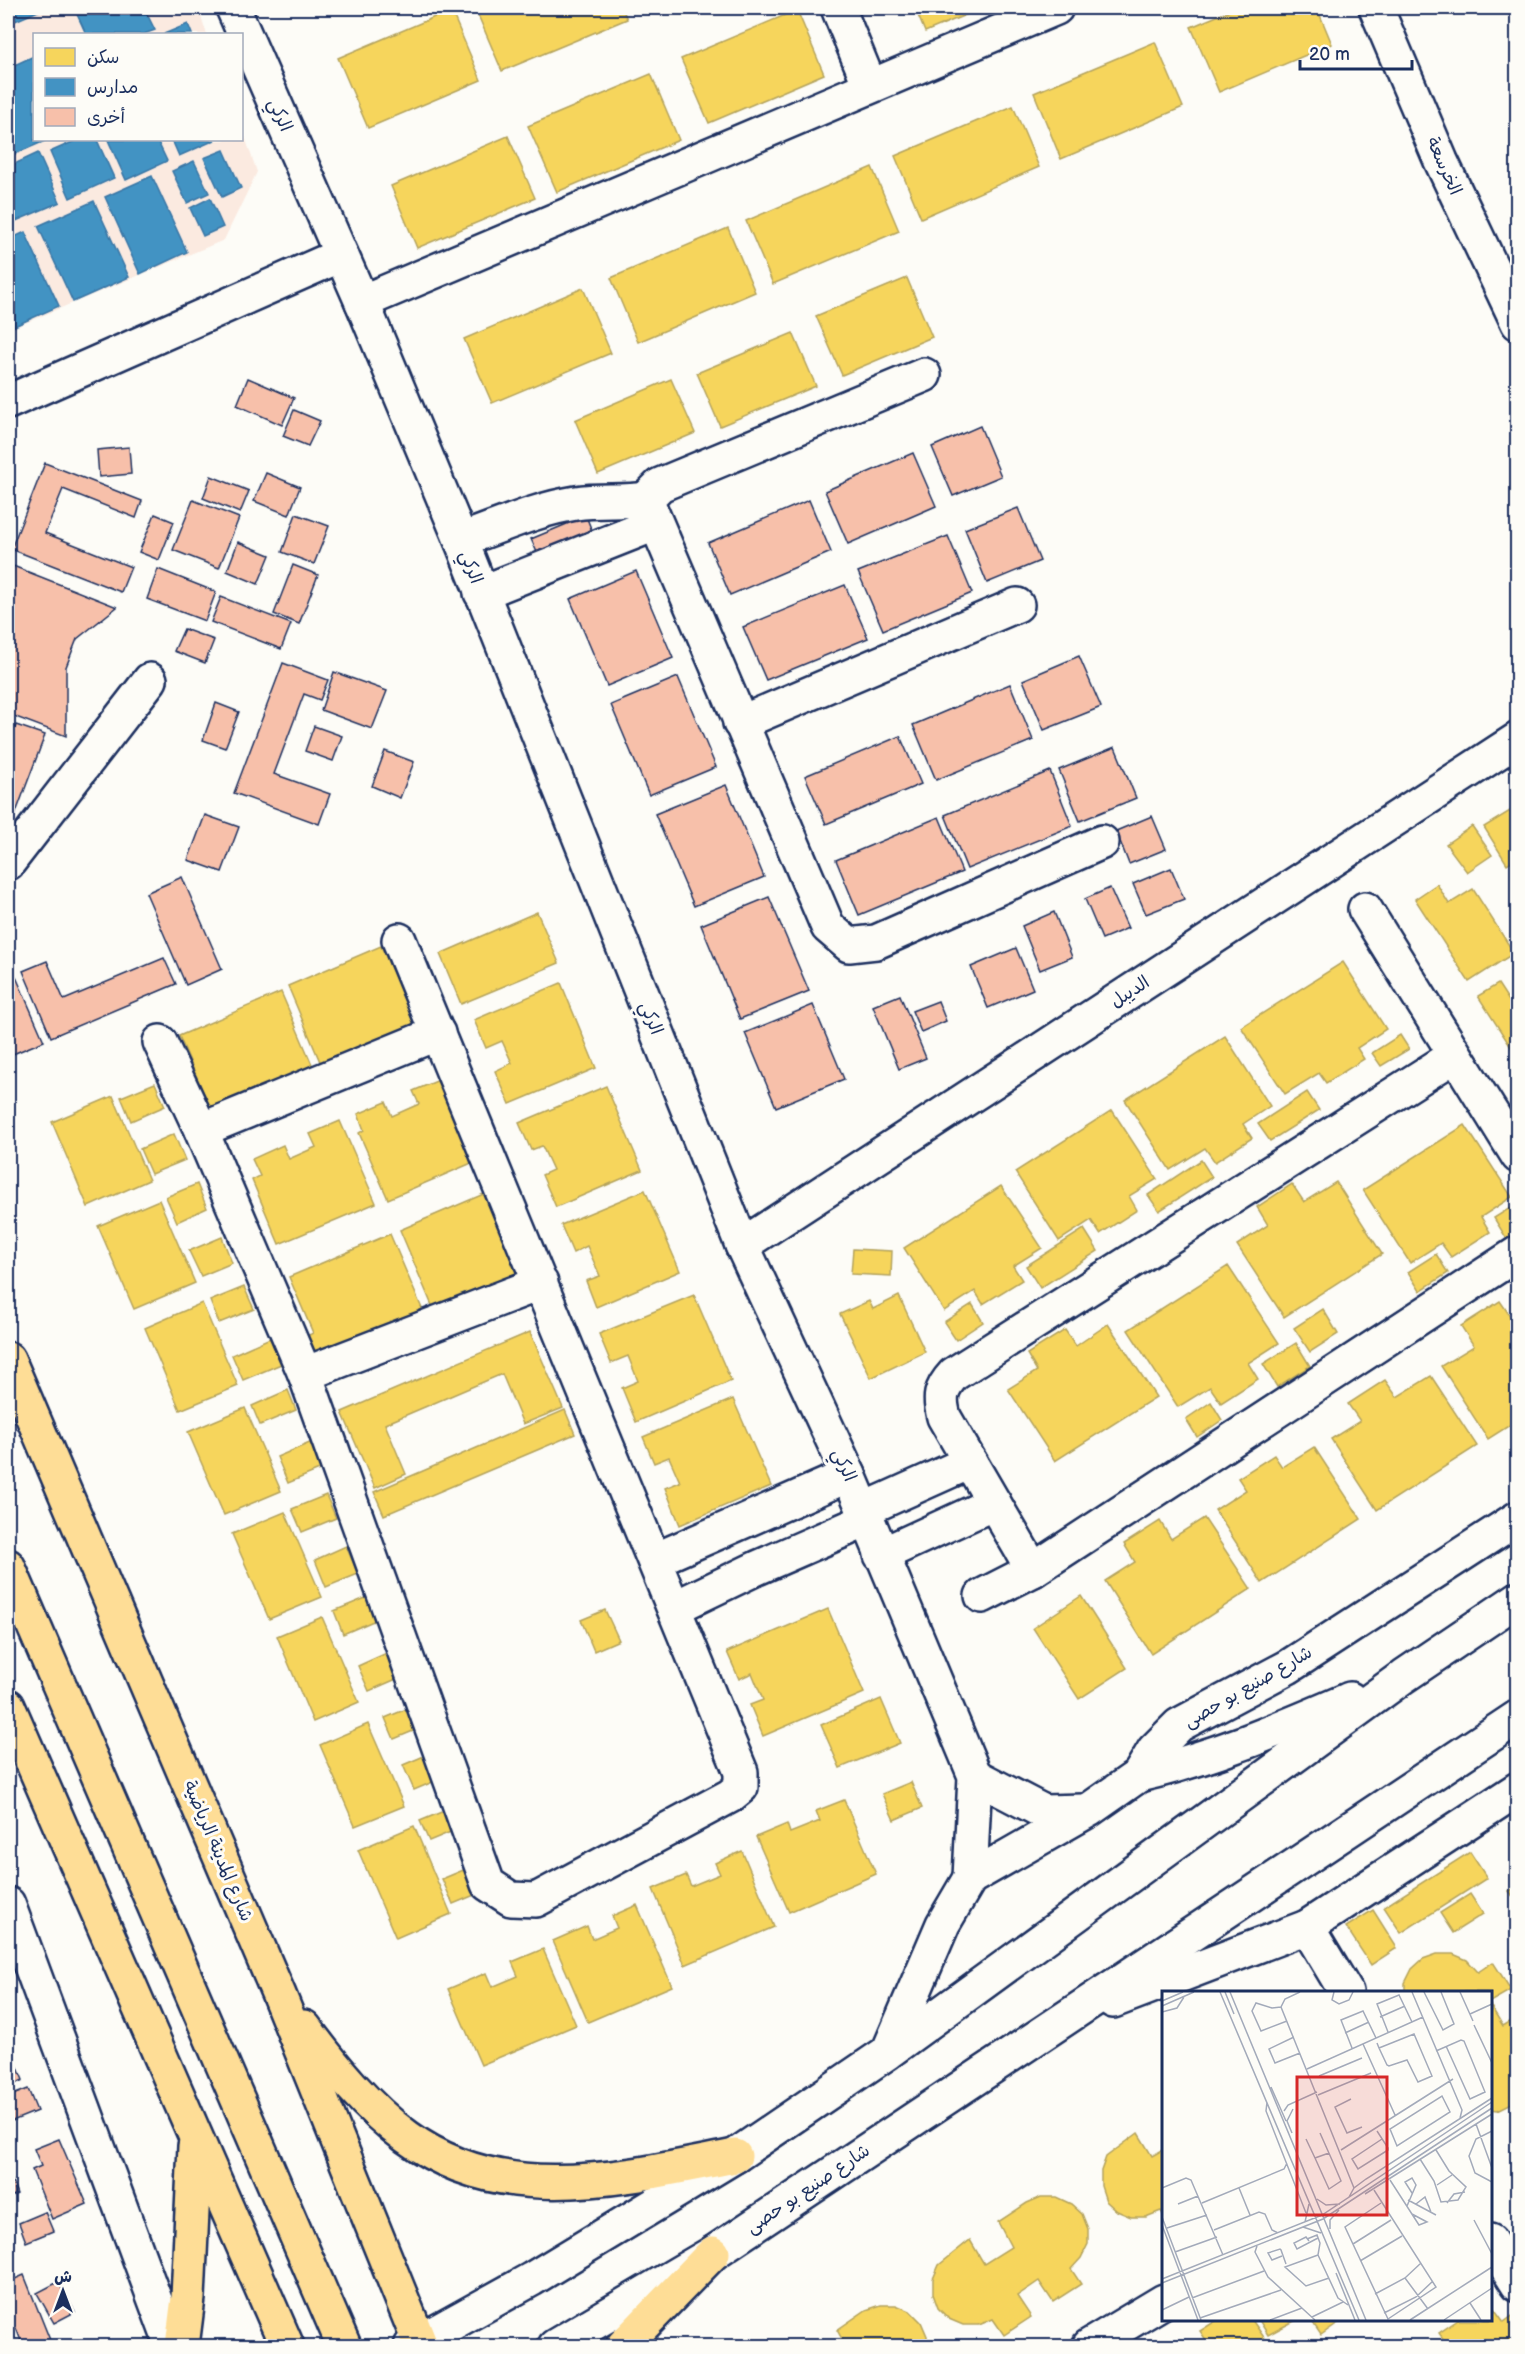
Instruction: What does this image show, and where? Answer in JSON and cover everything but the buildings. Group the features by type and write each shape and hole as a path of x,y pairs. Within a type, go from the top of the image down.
{"main road":[{"name":"شارع المدينة الرياضية","path":"8,1359 279,1995 417,2345"},
{"path":"8,1566 344,2346"},
{"path":"8,1706 45,1797 287,2346"},
{"path":"8,1752 45,1797"},
{"path":"279,1995 325,2055 374,2108 419,2145 473,2171 523,2181 560,2182 655,2171 735,2156"},
{"path":"182,2346 188,2298 195,2138"},
{"path":"623,2346 713,2253"}],"street":[{"name":"الركي","path":"233,8 362,302 461,540 742,1245 849,1475 975,1776 970,1878"},
{"path":"838,8 870,86"},
{"path":"362,302 1056,8"},
{"name":"الخرسعة","path":"1376,8 1441,161 1518,323"},
{"path":"8,402 341,255"},
{"path":"924,375 660,485 651,511 828,927 849,945 876,942 1102,842"},
{"path":"461,540 539,512 577,502 630,502 651,511"},
{"path":"481,593 651,511"},
{"path":"740,723 1017,605"},
{"path":"8,863 150,680"},
{"name":"الديبل","path":"742,1245 1518,739"},
{"path":"1365,909 1518,1156"},
{"path":"160,1042 201,1130 305,1374 488,1884 511,1899 536,1900 730,1797 741,1786 741,1772 399,940"},
{"path":"201,1130 438,1033"},
{"path":"1032,1570 944,1417 939,1399 944,1385 954,1374 1454,1056"},
{"path":"982,1596 1032,1570 1518,1253"},
{"path":"305,1374 541,1283"},
{"path":"674,1608 970,1462"},
{"path":"655,1560 849,1475"},
{"path":"881,1555 994,1503"},
{"name":"شارع صنيع بو حصى","path":"970,1878 1089,1810 1138,1775 1154,1750 1179,1725 1288,1667 1518,1518"},
{"path":"417,2345 735,2156 888,2052 1404,1676 1518,1599"},
{"path":"1138,1775 1190,1763 1242,1745 1404,1676"},
{"name":"شارع صنيع بو حصى","path":"555,2346 713,2253 1518,1717"},
{"path":"975,1776 1044,1812 1089,1810"},
{"name":"شارع صنيع بو حصى","path":"1055,2024 1307,1928 1518,1789"},
{"path":"888,2052 944,1924 970,1878"},
{"path":"8,1904 14,1942 172,2346"},
{"path":"1307,1928 1345,1991"},
{"path":"1492,2243 1518,2285"},
{"path":"1089,2346 1162,2302"}],"shaded area":[{"path":"8,8 198,8 207,33 33,33 33,141 243,141 243,131 257,172 224,240 8,330"}]}
